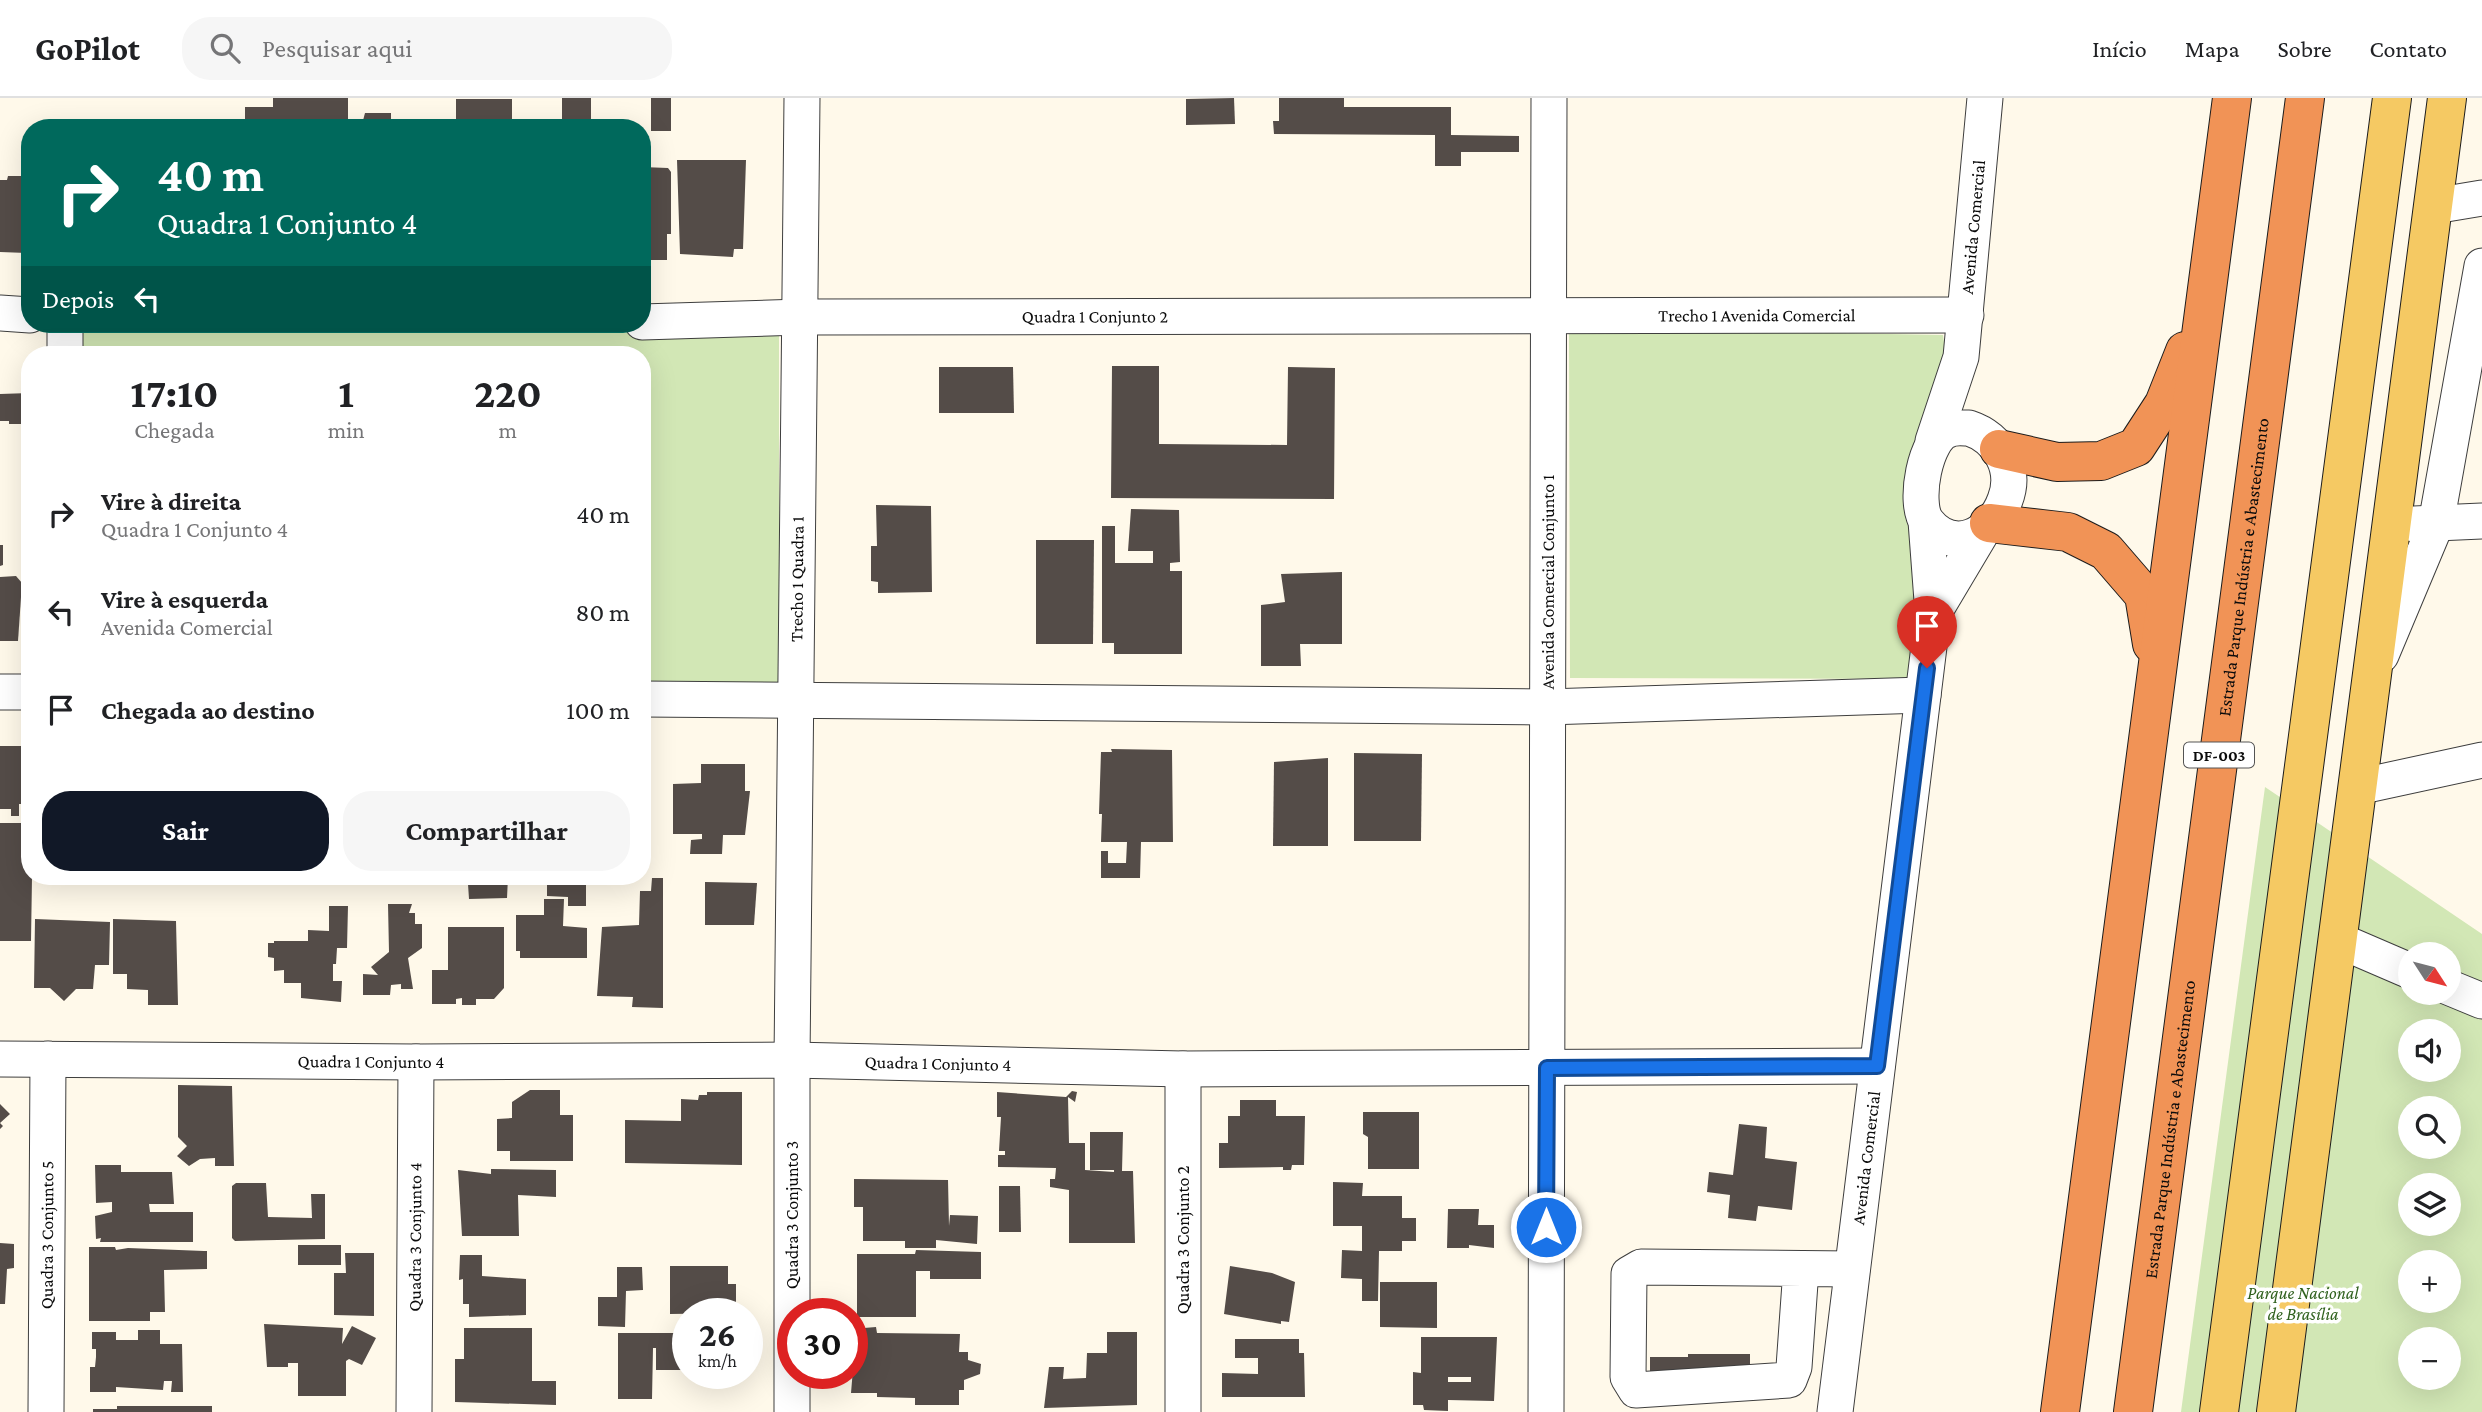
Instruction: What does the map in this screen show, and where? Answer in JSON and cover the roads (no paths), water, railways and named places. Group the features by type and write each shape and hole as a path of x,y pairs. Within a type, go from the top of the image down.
{"highway":[{"path":"2060,1412 2232,98"},
{"name":"Estrada Parque Indústria e Abastecimento","path":"2133,1412 2305,98"},
{"path":"1992,441 2057,462 2101,461 2136,447 2164,404 2207,294"},
{"path":"1984,529 2068,532 2106,551 2144,595 2157,671"}],"main road":[{"path":"2219,1412 2392,98"},
{"path":"2276,1412 2447,98"}],"street":[{"name":"Trecho 1 Quadra 1","path":"792,1060 802,98"},
{"name":"Avenida Comercial Conjunto 1","path":"1546,1412 1549,98"},
{"name":"Avenida Comercial","path":"1933,441 1961,357 1985,98"},
{"path":"2434,206 2482,198"},
{"path":"2373,675 2437,524 2482,266"},
{"path":"0,313 21,314"},
{"name":"Trecho 1 Avenida Comercial","path":"1548,317 1966,315"},
{"name":"Quadra 1 Conjunto 2","path":"651,322 801,317 1548,317"},
{"name":"Avenida Comercial","path":"1961,357 1992,441"},
{"path":"1969,428 1992,441 2007,461 2006,499 1984,529 1959,540 1938,531 1926,521 1921,507 1921,480 1933,441 1947,430 1969,428"},
{"name":"Avenida Comercial","path":"1835,1412 1933,614 1926,521"},
{"path":"2393,525 2482,521"},
{"name":"Avenida Comercial","path":"1933,614 1984,529"},
{"path":"0,692 21,692"},
{"path":"651,699 1547,707 1923,695"},
{"path":"2358,787 2482,760"},
{"path":"2338,940 2398,966"},
{"path":"2461,992 2482,1001"},
{"name":"Quadra 1 Conjunto 4","path":"0,1059 416,1062 792,1060 1184,1069 1877,1066"},
{"name":"Quadra 3 Conjunto 5","path":"46,1412 48,1059"},
{"name":"Quadra 3 Conjunto 3","path":"792,1060 792,1412"},
{"name":"Quadra 3 Conjunto 4","path":"414,1412 416,1062"},
{"name":"Quadra 3 Conjunto 2","path":"1183,1412 1184,1069"},
{"path":"1801,1269 1794,1367 1789,1380 1636,1390 1628,1377 1629,1274 1641,1267 1852,1269"}],"park label":[{"name":"Parque Nacional de Brasília","path":"2303,1303"}]}
